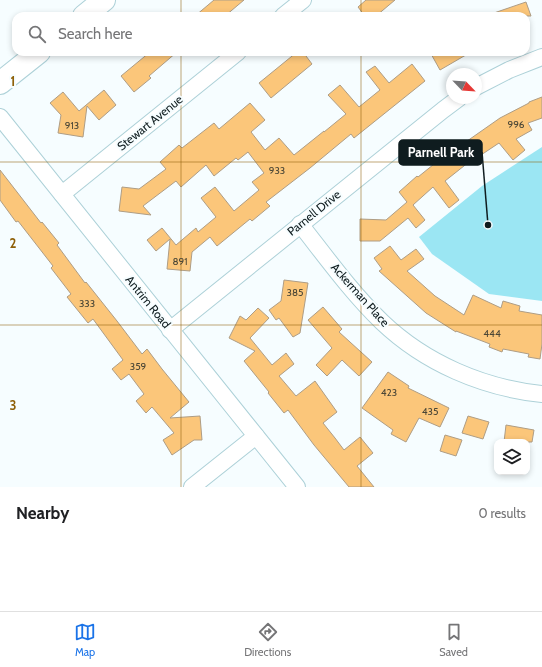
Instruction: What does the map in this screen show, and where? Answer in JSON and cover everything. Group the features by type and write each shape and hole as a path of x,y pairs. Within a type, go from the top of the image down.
{"main road":[{"path":"89,12 104,0"},
{"path":"0,83 34,56"}],"street":[{"path":"288,12 303,0"},
{"name":"Stewart Avenue","path":"62,194 233,56"},
{"path":"482,85 509,70 542,57"},
{"name":"Parnell Drive","path":"170,330 451,104"},
{"name":"Antrim Road","path":"0,117 297,487"},
{"name":"Ackerman Place","path":"300,224 353,291 403,340 445,366 486,383 505,388 542,394"},
{"path":"192,487 256,436"}],"shaded area":[{"path":"542,147 542,301 489,294 432,254 419,237 482,186"}],"building":[{"path":"214,0 244,0 230,12 200,12"},
{"path":"366,0 395,0 381,12 362,12 358,7"},
{"path":"526,2 530,12 497,12"},
{"path":"145,56 172,56 149,76 151,78 134,92 121,76"},
{"path":"292,56 306,56 312,64 271,98 259,83"},
{"path":"432,56 464,56 440,70"},
{"path":"412,64 425,81 354,138 351,134 266,202 270,206 252,221 250,219 217,246 210,237 192,252 190,271 167,269 170,239 156,251 147,240 162,228 176,245 196,228 198,232 216,217 201,198 215,187 234,211 259,190 252,182 264,173 248,152 238,160 236,158 214,176 206,165 181,187 176,181 143,206 151,215 119,211 122,187 139,189 166,169 160,162 179,145 182,148 214,123 219,129 250,103 265,120 251,132 265,150 279,138 294,155 346,114 328,95 340,85 359,107 380,90 366,72 375,66 389,83"},
{"path":"104,90 116,105 99,120 87,106 83,137 58,133 61,115 50,103 63,92 79,111"},
{"path":"542,97 542,118 528,123 532,130 516,139 525,150 513,160 499,143 475,159 474,158 445,181 459,200 449,208 433,187 413,205 425,220 416,228 408,218 380,241 360,241 360,219 386,220 407,202 399,192 417,176 418,177 449,152 450,153 500,118 529,102"},
{"path":"0,170 41,223 42,222 59,243 57,245 85,283 86,282 142,354 147,349 189,402 170,418 200,416 202,440 194,440 172,455 163,440 174,433 152,407 146,413 136,401 144,394 129,374 121,380 112,369 123,360 93,319 88,323 67,297 71,294 51,268 53,266 18,221 16,222 0,200"},
{"path":"390,246 401,260 416,249 424,259 407,271 435,296 464,315 473,295 501,308 503,301 520,306 519,311 542,315 542,344 540,359 528,357 529,354 503,349 502,352 489,347 490,344 456,332 426,313 379,271 382,269 374,258"},
{"path":"284,280 308,283 300,333 293,337 279,318 276,320 269,310 281,301"},
{"path":"323,307 342,329 339,332 372,362 359,376 342,360 327,376 316,365 332,348 308,320"},
{"path":"258,308 269,318 250,338 272,365 286,353 294,364 279,376 296,396 315,381 337,412 323,423 344,450 360,437 373,453 357,466 374,487 349,487 314,445 288,410 284,413 244,361 255,351 229,338 240,316 246,320"},
{"path":"388,372 409,386 408,388 449,408 440,427 419,418 406,442 391,434 393,430 362,408"},
{"path":"468,416 489,422 483,439 462,433"},
{"path":"506,425 534,430 532,442 530,442 530,439 504,439"},
{"path":"445,435 462,440 456,456 440,451"}],"place":[{"name":"Parnell Park","path":"488,225"}]}
